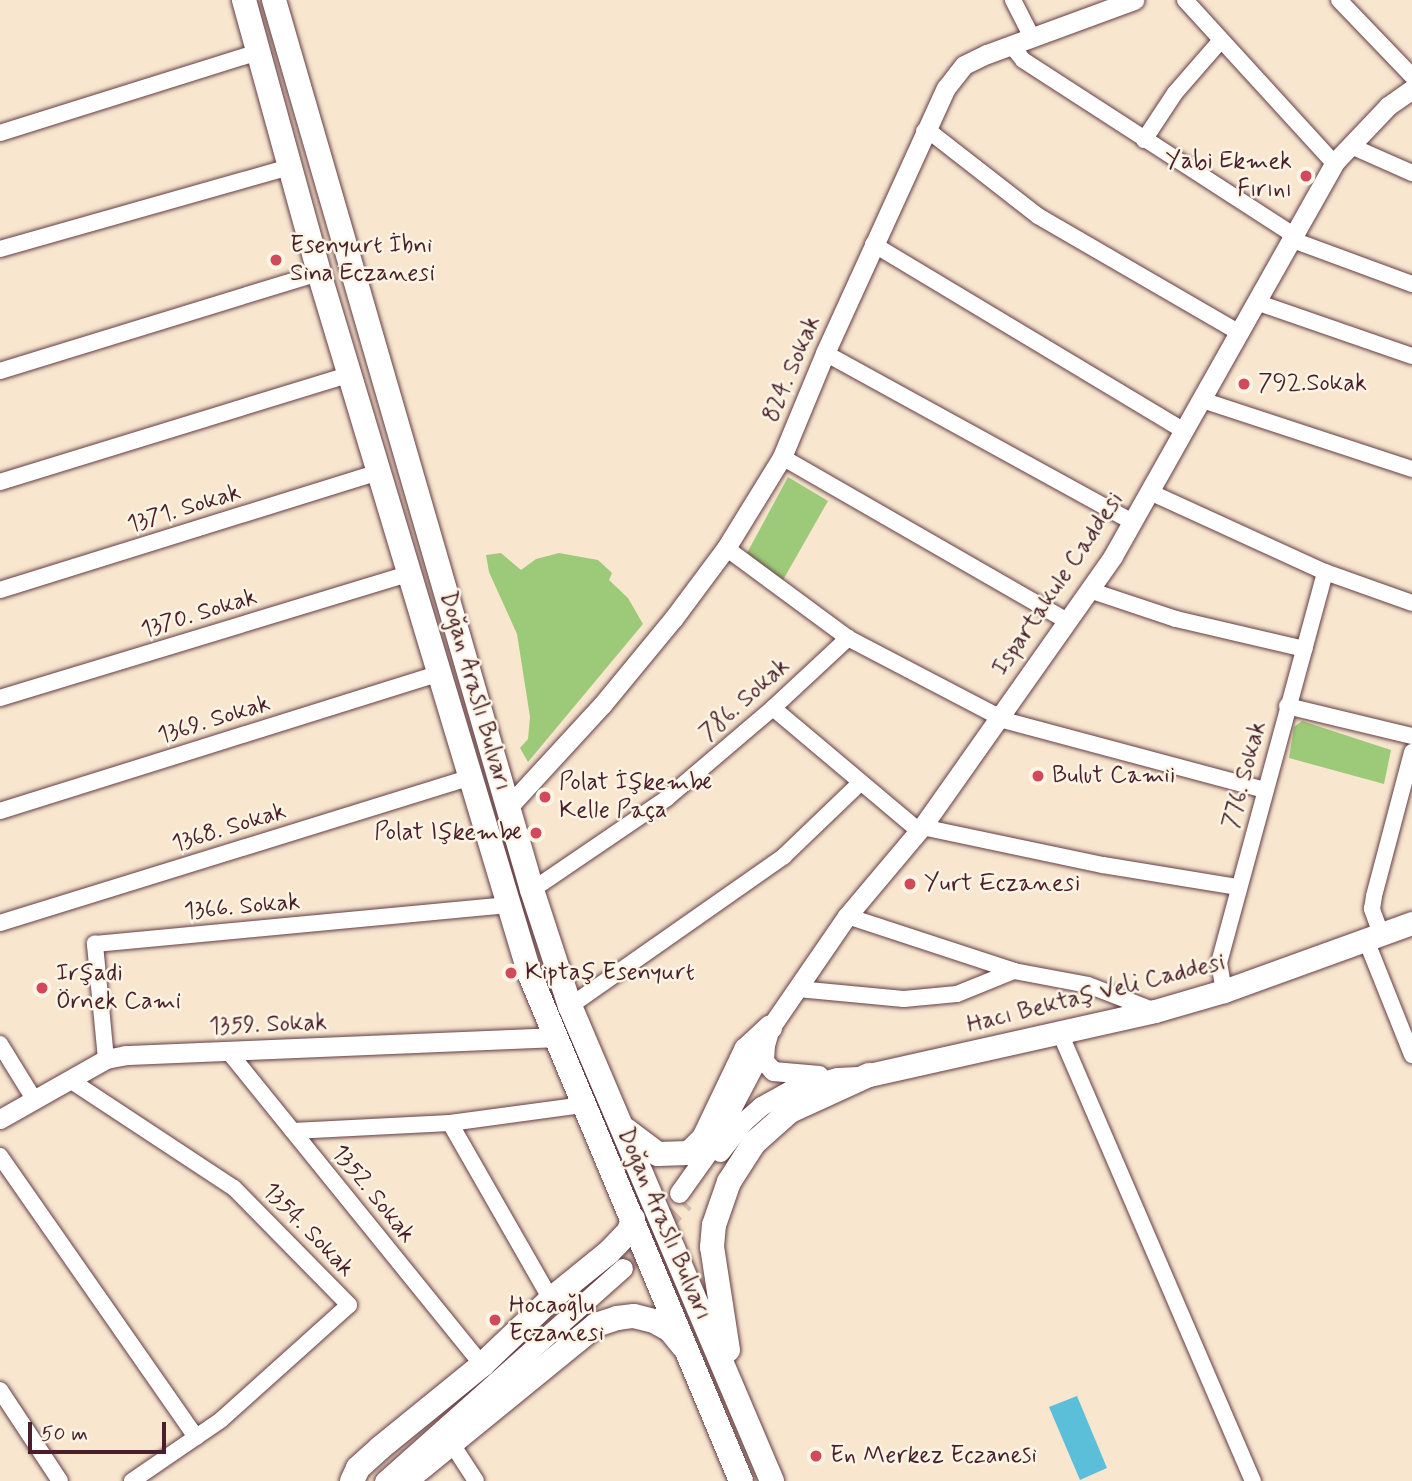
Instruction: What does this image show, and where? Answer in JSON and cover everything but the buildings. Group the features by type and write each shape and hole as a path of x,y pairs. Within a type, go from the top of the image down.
{"main road":[{"name":"Doğan Araslı Bulvarı","path":"244,0 256,53 319,272 412,573 530,975 741,1481"},
{"name":"Doğan Araslı Bulvarı","path":"274,0 532,890 570,1006 772,1481"},
{"name":"Hacı Bektaş Veli Caddesi","path":"869,1075 1155,1011 1224,991 1412,923"},
{"path":"623,1128 645,1147 658,1154 689,1153 704,1138 746,1050 767,1036"},
{"path":"733,1386 712,1247 714,1225 729,1182 754,1143 790,1111 869,1075"},
{"path":"354,1481 358,1468 380,1448 482,1365 551,1299 609,1252 629,1231 633,1219"},
{"path":"405,1481 596,1325 626,1317 654,1321 670,1330 690,1354"}],"street":[{"path":"1013,0 1031,35"},
{"name":"824. Sokak","path":"509,806 611,694 673,619 726,548 782,457 873,244 946,88 964,65 1031,35 1134,0"},
{"path":"1185,0 1334,163"},
{"path":"1339,0 1412,76"},
{"path":"1144,140 1175,93 1221,40"},
{"path":"1011,45 1023,60 1292,237 1412,284"},
{"path":"0,132 256,53"},
{"name":"Ispartakule Caddesi","path":"837,1077 790,1090 761,1106 730,1136 682,1197 709,1151 767,1036 798,989 847,916 920,829 996,717 1089,590 1133,522 1334,163 1388,106 1412,89"},
{"path":"924,131 934,135 1038,216 1240,333"},
{"path":"1351,146 1412,173"},
{"path":"0,249 289,167"},
{"path":"873,244 1184,431"},
{"path":"0,371 319,272"},
{"path":"1256,302 1412,356"},
{"path":"825,353 1133,522"},
{"path":"0,482 351,374"},
{"path":"1202,400 1412,469"},
{"path":"782,457 1067,621"},
{"name":"1371. Sokak","path":"0,590 381,471"},
{"path":"1150,492 1325,572 1412,603"},
{"path":"726,548 848,638 996,717 1264,790"},
{"name":"776. Sokak","path":"1224,991 1219,963 1325,572"},
{"name":"1370. Sokak","path":"0,698 412,573"},
{"path":"1089,590 1176,619 1304,649"},
{"name":"786. Sokak","path":"532,890 666,799 773,708 848,638"},
{"name":"1369. Sokak","path":"0,811 441,673"},
{"path":"1287,706 1412,736"},
{"path":"773,708 860,783 920,829 1103,865 1238,887"},
{"path":"1412,752 1372,909 1373,937 1412,1055"},
{"name":"1368. Sokak","path":"0,923 471,777"},
{"path":"570,1006 784,856 860,783"},
{"name":"1366. Sokak","path":"106,1059 95,944 508,905"},
{"path":"847,916 1014,971 1088,985 1155,1011"},
{"path":"798,989 904,999 957,994 1014,971"},
{"path":"1060,1033 1253,1481"},
{"path":"767,1036 764,1061 773,1071 837,1077 869,1075"},
{"name":"1359. Sokak","path":"0,1119 106,1059 126,1055 555,1037"},
{"path":"0,1044 34,1098"},
{"name":"1352. Sokak","path":"228,1051 482,1365"},
{"name":"1354. Sokak","path":"70,1080 234,1188 349,1305 221,1420 132,1481"},
{"path":"293,1131 450,1123 584,1105"},
{"path":"450,1123 551,1299"},
{"path":"0,1156 196,1437"},
{"path":"354,1481 620,1263 384,1481"},
{"path":"0,1390 60,1481"},
{"path":"452,1444 476,1481"}],"green space":[{"path":"788,477 828,501 783,580 747,553"},
{"path":"501,553 521,570 536,559 559,553 598,560 612,573 609,580 628,598 643,624 528,762 520,748 528,739 530,717 517,634 489,572 486,555"},
{"path":"1302,721 1391,750 1384,784 1289,758 1294,727"}],"water":[{"path":"1077,1396 1107,1468 1080,1480 1049,1407"}],"tunnel":[{"path":"623,1268 685,1201"}],"place":[{"name":"Yabi Ekmek Fırını","path":"1306,176"},
{"name":"Esenyurt İbni Sina Eczanesi","path":"276,260"},
{"name":"792.Sokak","path":"1244,384"},
{"name":"Bulut Camii","path":"1038,776"},
{"name":"Polat İşkembe Kelle Paça","path":"545,797"},
{"name":"Polat Işkembe","path":"536,833"},
{"name":"Yurt Eczanesi","path":"910,884"},
{"name":"Kiptaş Esenyurt","path":"511,973"},
{"name":"Irşadi Örnek Cami","path":"42,988"},
{"name":"Hocaoğlu Eczanesi","path":"495,1320"},
{"name":"En Merkez Eczanesi","path":"816,1456"}]}
